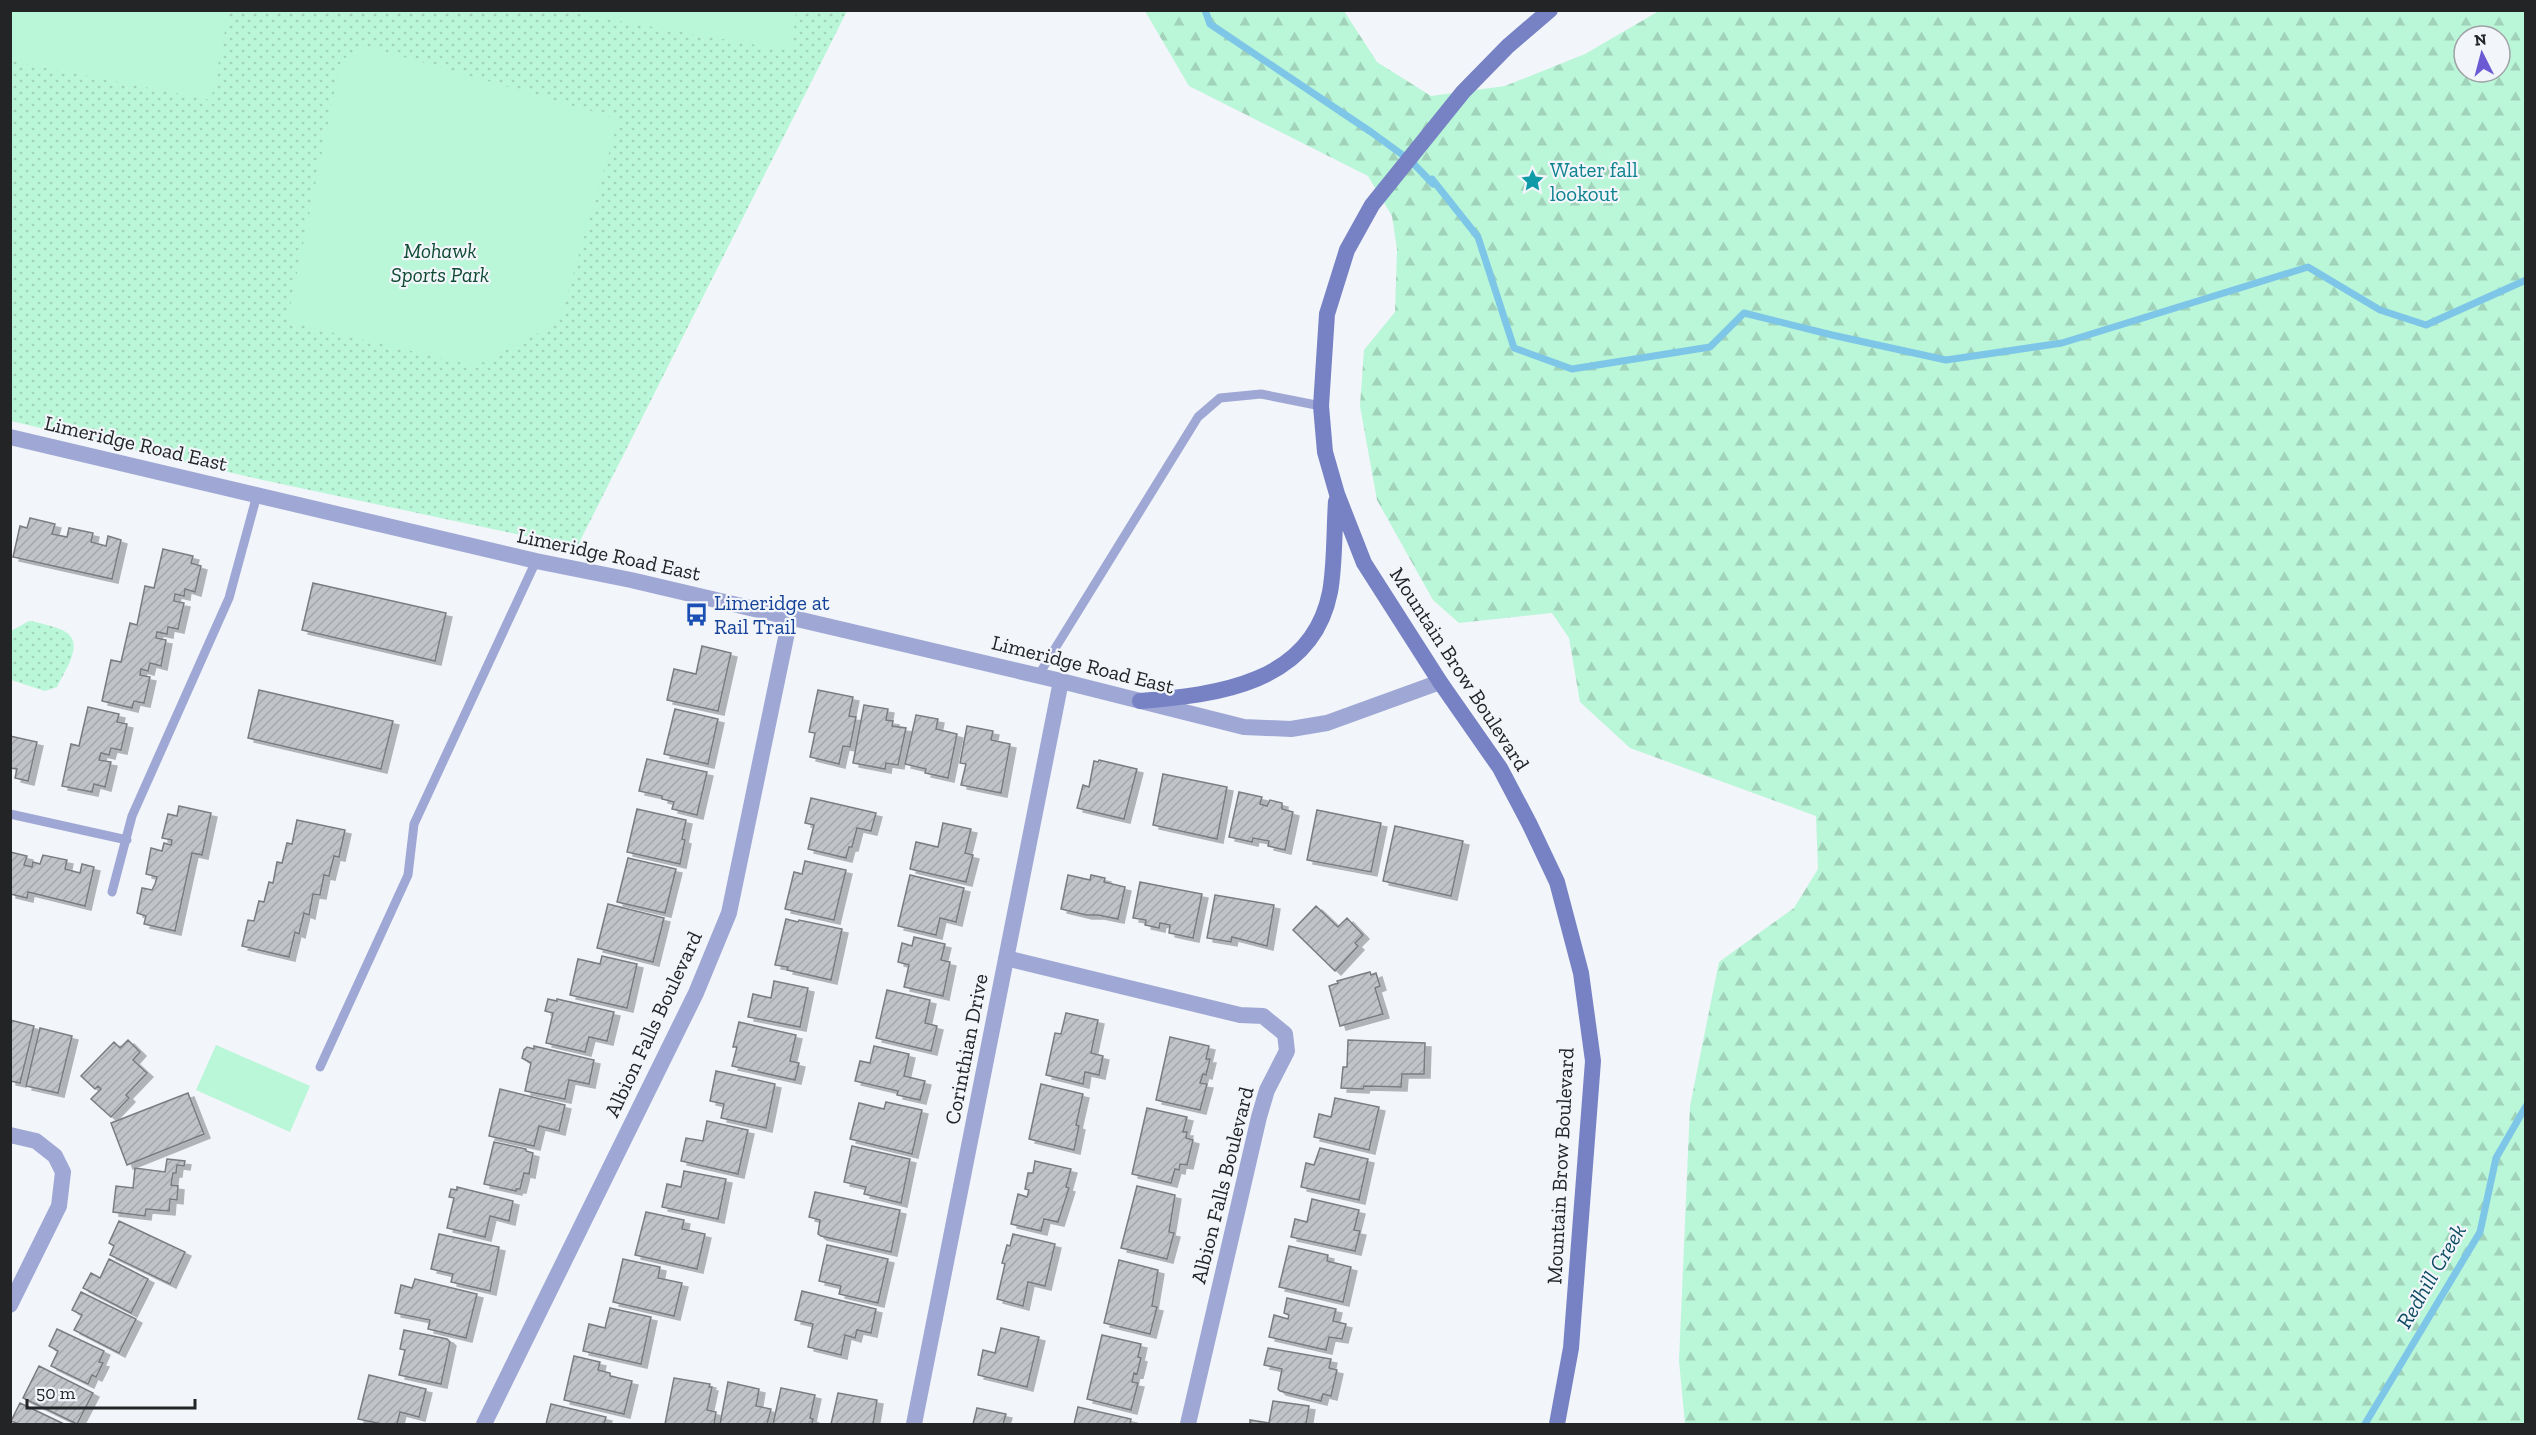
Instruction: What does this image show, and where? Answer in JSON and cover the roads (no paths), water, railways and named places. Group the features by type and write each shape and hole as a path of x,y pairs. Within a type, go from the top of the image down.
{"main road":[{"name":"Mountain Brow Boulevard","path":"1550,10 1508,46 1463,92 1372,205 1347,250 1327,314 1321,406 1325,452 1336,494 1364,563 1440,682 1500,768 1557,882 1581,973 1593,1061 1571,1348 1557,1425"},
{"path":"1140,701 1196,696 1232,688 1283,667 1301,650 1322,618 1330,594 1336,494"}],"street":[{"name":"Limeridge Road East","path":"10,437 536,561 631,580 1244,726 1291,729 1327,723 1440,682"},
{"name":"Albion Falls Boulevard","path":"484,1425 696,993 729,913 790,618"},
{"name":"Corinthian Drive","path":"914,1425 1061,681"},
{"name":"Albion Falls Boulevard","path":"1006,958 1240,1015 1263,1016 1285,1034 1287,1051 1267,1090 1259,1117 1188,1425"},
{"path":"10,1135 36,1141 55,1156 63,1172 59,1206 10,1305"}],"lane":[{"path":"1038,676 1198,417 1220,398 1261,394 1321,406"},
{"path":"112,892 132,816 229,598 257,495"},
{"path":"320,1067 408,875 414,824 536,561"},
{"path":"10,814 127,840"}],"waterway":[{"path":"1205,10 1210,24 1371,132 1411,161 1433,184 1432,179 1478,237 1514,348 1572,369 1710,347 1744,313 1946,360 2062,343 2308,267 2380,310 2426,325 2526,280"},
{"name":"Redhill Creek","path":"2365,1424 2480,1232 2496,1158 2526,1106"}],"place":[{"name":"Water fall lookout","path":"1532,181"},
{"name":"Limeridge at Rail Trail","path":"696,614"}],"park label":[{"name":"Mohawk Sports Park","path":"440,262"}]}
